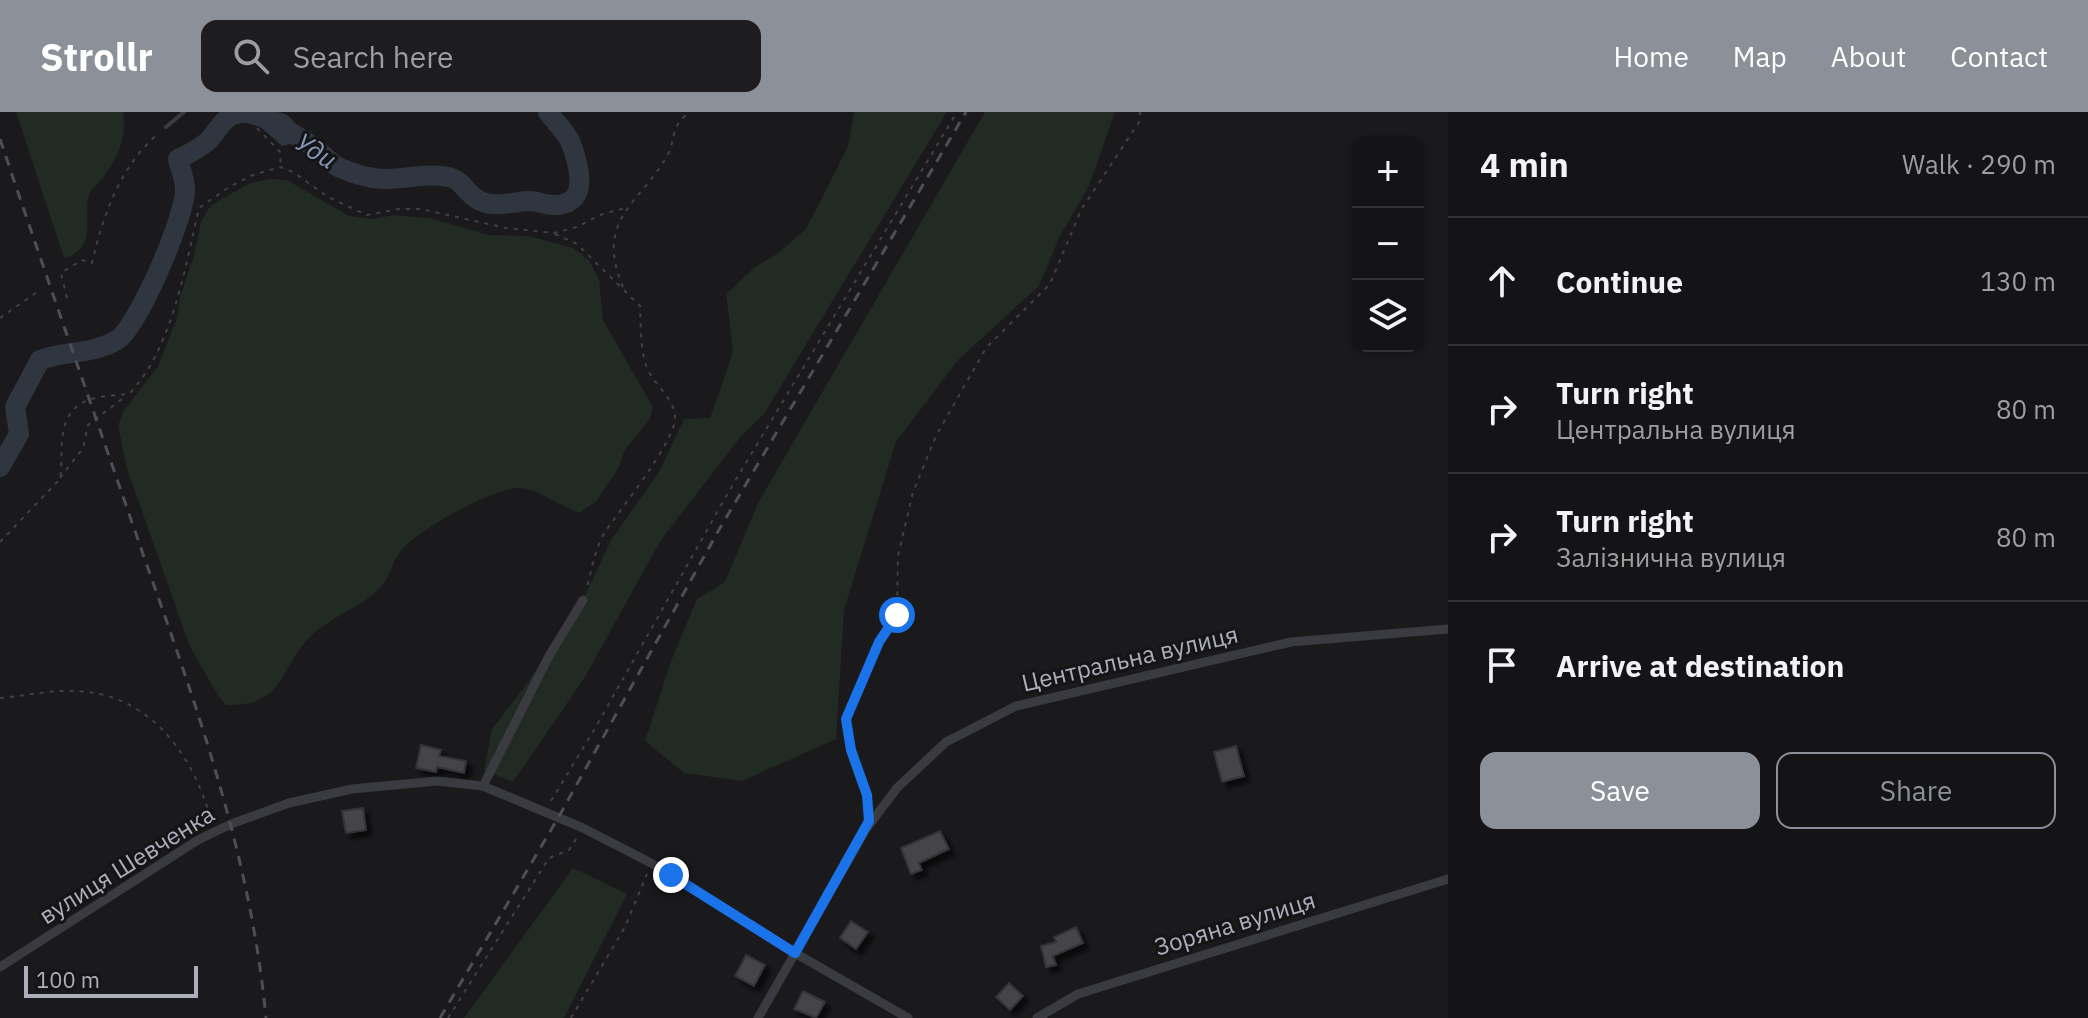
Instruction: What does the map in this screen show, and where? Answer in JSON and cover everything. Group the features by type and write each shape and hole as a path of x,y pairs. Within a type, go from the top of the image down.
{"street":[{"path":"483,786 549,656 583,600"},
{"name":"Центральна вулиця","path":"758,1018 866,829 897,788 946,742 1016,706 1291,642 1448,629"},
{"name":"вулиця Шевченка","path":"0,967 198,840 231,824 289,803 352,789 437,781 483,786 583,828 651,863 795,953 908,1018"},
{"name":"Зоряна вулиця","path":"1037,1018 1078,994 1448,879"}],"lane":[{"path":"166,127 184,112"}],"path":[{"path":"624,289 615,269 615,239 625,208 668,155 677,126 689,112"},
{"path":"544,812 732,486 957,112"},
{"path":"866,829 869,821 867,795 851,750 846,719 879,642 897,615 898,556 913,492 936,436 986,348 1050,284 1081,210 1139,122 1140,112"},
{"path":"67,298 61,273 82,260 92,263 102,222 122,180 138,153 166,127"},
{"path":"257,128 273,141 281,153 280,167"},
{"path":"0,542 60,479 83,448 88,425 129,394 144,378 164,338 199,208 229,187 268,169 280,167 293,172 328,197 367,215 399,209 421,209 506,228 554,233 577,244 640,306 642,348 647,367 671,404 675,415 674,425 654,462 603,535 583,600"},
{"path":"554,233 625,208"},
{"path":"0,318 37,292"},
{"path":"60,479 62,439 69,415 80,403 97,396 129,394"},
{"path":"0,698 69,690 85,691 129,703 174,739 198,779 209,813 200,826 198,840"},
{"path":"448,1018 549,858 569,850 583,828"},
{"path":"571,1018 625,927 651,863"}],"shaded area":[{"path":"16,112 123,112 123,138 118,153 89,195 85,240 75,253 64,258"},
{"path":"275,112 290,118 303,141 282,146 245,113"},
{"path":"854,112 947,112 764,414 742,435 661,540 585,677 513,782 484,770 492,729 529,681 583,600 611,540 659,472 684,419 710,418 733,352 726,294 755,267 778,253 806,229 848,146"},
{"path":"985,112 1115,112 1089,186 1059,238 1039,286 958,360 896,442 844,610 836,739 742,781 684,773 645,741 671,661 697,599 725,582 758,503"},
{"path":"287,180 349,216 430,218 488,235 529,236 573,248 589,260 599,279 603,320 653,407 650,419 625,450 618,469 596,502 579,513 523,488 496,493 459,510 409,542 373,595 314,633 271,692 246,704 226,705 190,647 127,469 118,426 123,412 158,366 177,318 201,221 211,205 250,183"},
{"path":"573,868 627,894 564,1018 464,1018"}],"building":[{"path":"421,745 441,750 439,756 466,761 464,773 437,767 436,772 416,768"},
{"path":"1236,746 1244,776 1222,782 1214,752"},
{"path":"363,808 366,830 346,833 342,811"},
{"path":"940,831 949,849 919,863 922,870 911,874 901,848"},
{"path":"851,921 868,932 856,949 840,938"},
{"path":"1076,927 1083,943 1053,956 1056,965 1046,967 1041,946 1056,942 1054,937"},
{"path":"746,955 765,965 754,986 735,976"},
{"path":"1009,983 1023,996 1010,1010 996,997"},
{"path":"803,991 825,1002 816,1018 794,1009"}],"waterway":[{"name":"Уди","path":"0,467 19,434 15,407 40,360 108,345 126,331 137,315 178,222 185,185 178,159 209,140 232,115 245,113 262,117 300,138 338,167 362,175 385,179 444,176 456,180 476,199 486,203 528,201 559,205 576,194 579,177 570,141 548,112"}],"railway":[{"path":"440,1018 558,818 720,528 966,112"},
{"path":"0,139 202,727 235,841 248,900 266,1018"}],"route":[{"path":"671,875 795,953 869,821 867,795 851,750 846,719 879,642 897,615"}]}
